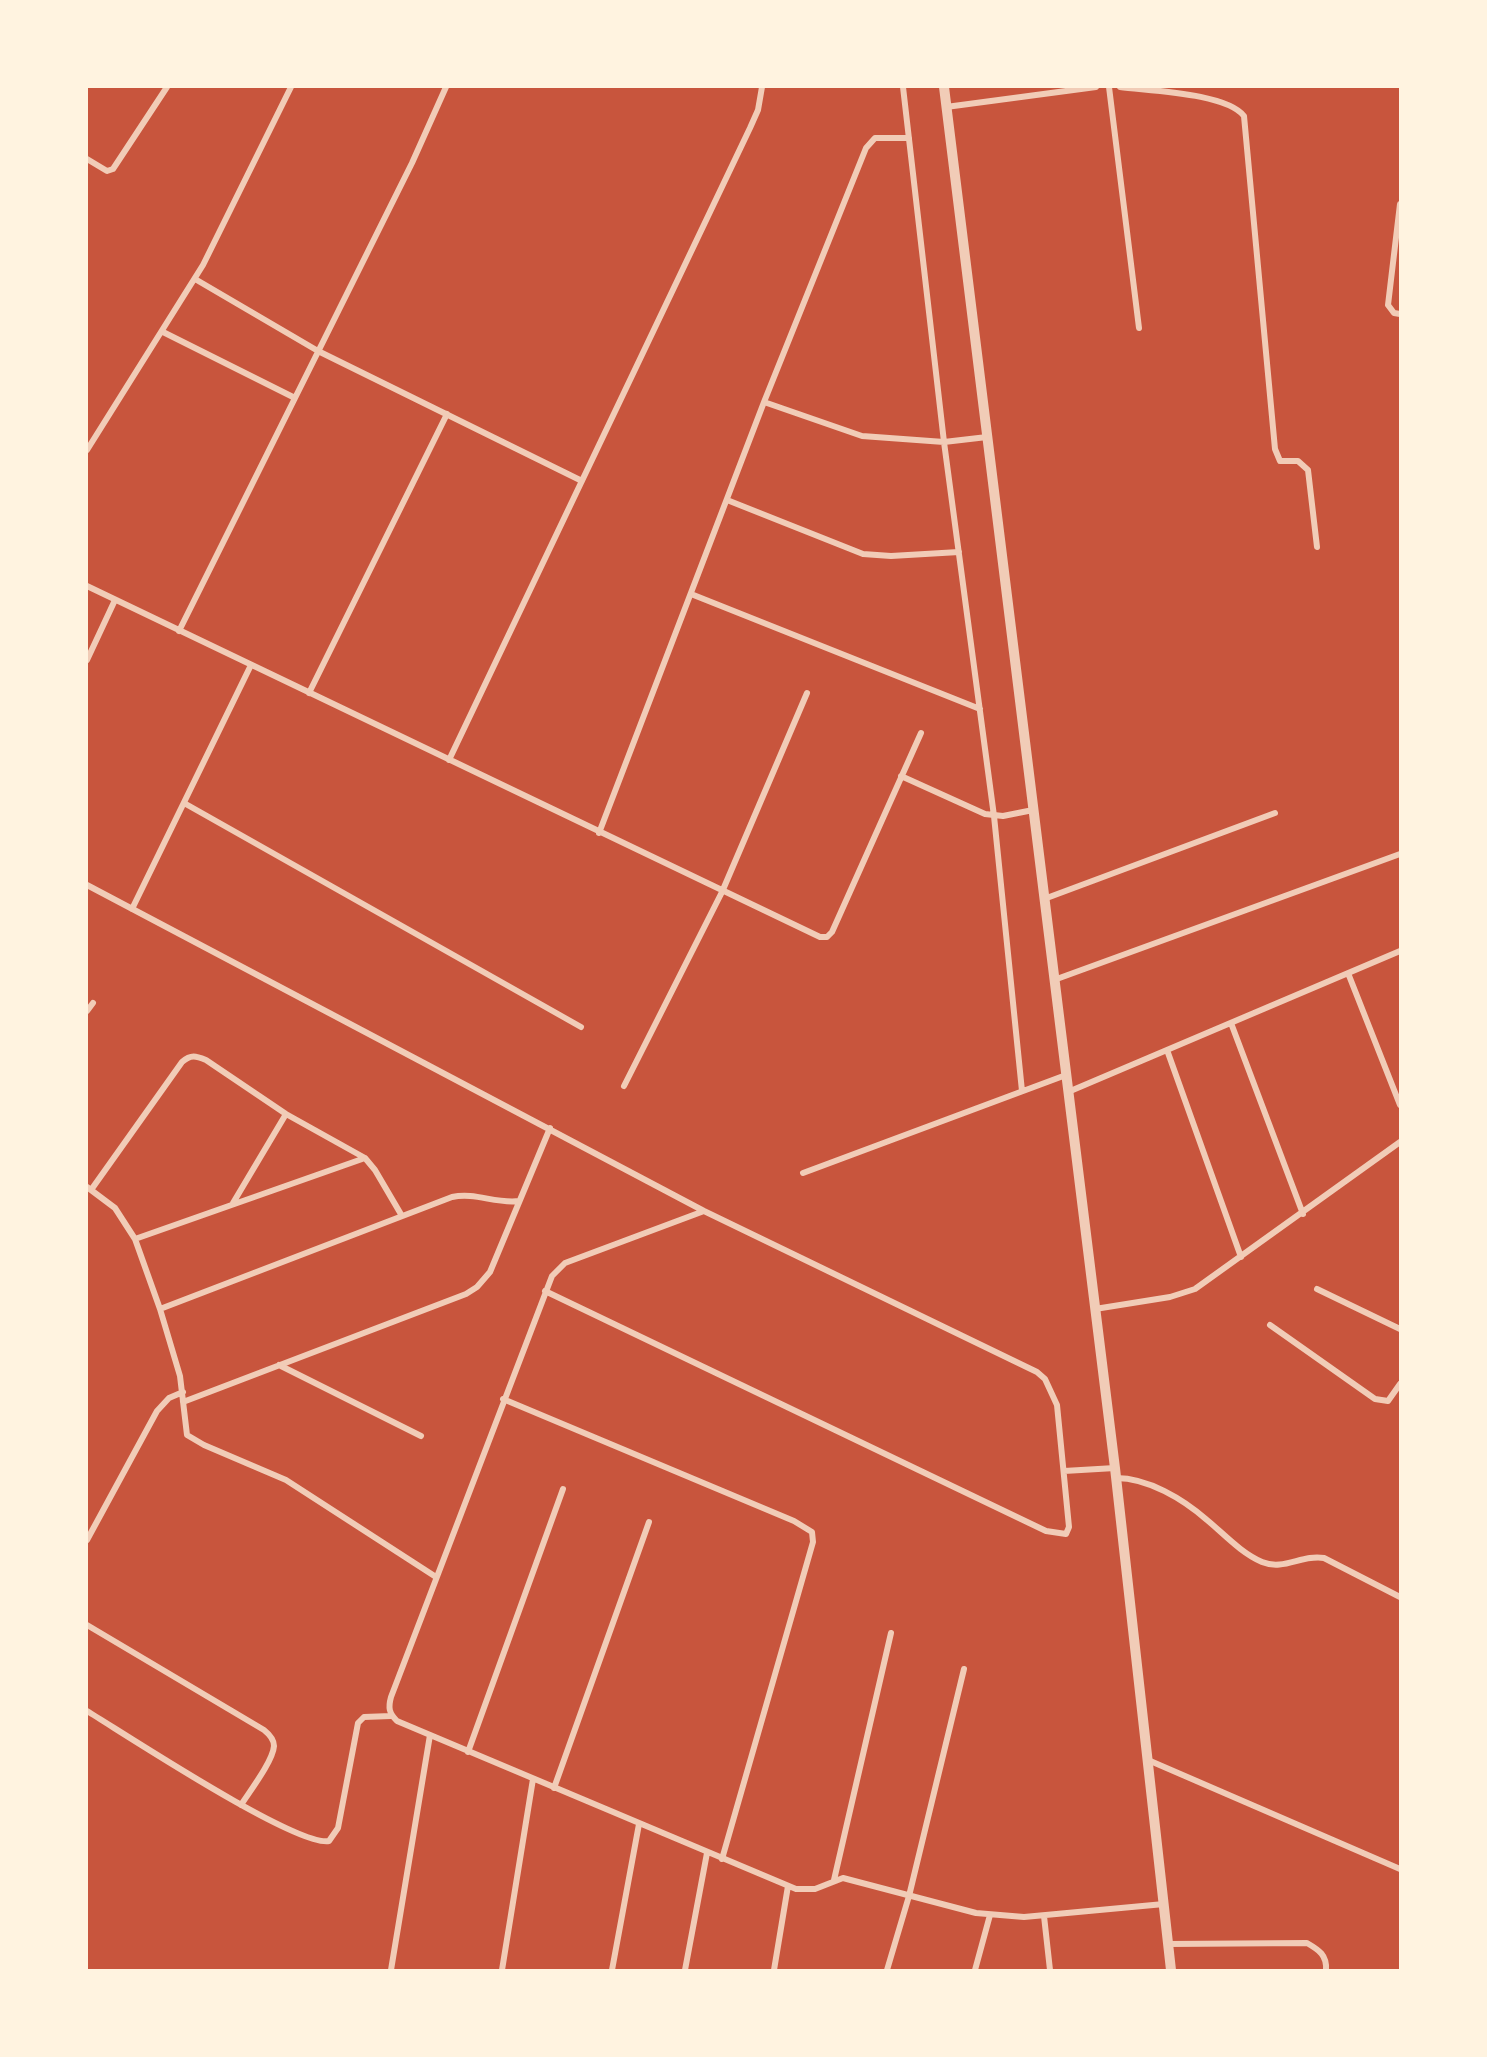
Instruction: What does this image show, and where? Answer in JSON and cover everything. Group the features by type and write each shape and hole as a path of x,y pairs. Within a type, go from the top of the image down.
{"street":[{"path":"87,159 107,171 113,169 167,87"},
{"path":"87,450 195,279 291,87"},
{"path":"179,631 446,87"},
{"path":"449,760 750,128 758,110 762,87"},
{"path":"903,87 944,441 994,816 1022,1091"},
{"path":"944,87 981,438 1028,811 1044,899 1054,980 1061,1077 1068,1092 1095,1309 1165,1904 1170,1970"},
{"path":"946,107 1096,87"},
{"path":"1109,87 1138,328"},
{"path":"1120,87 1218,101 1238,108 1244,116 1275,448 1280,461 1299,461 1308,470 1317,547"},
{"path":"600,833 764,402 866,148 875,138 909,138"},
{"path":"1400,204 1388,305 1394,313 1400,314"},
{"path":"195,279 318,351 582,481"},
{"path":"163,332 294,398"},
{"path":"764,402 862,436 944,441 981,438"},
{"path":"309,693 447,414"},
{"path":"727,500 863,554 891,556 959,552"},
{"path":"87,586 811,934 827,937 832,932 921,733"},
{"path":"691,594 980,709"},
{"path":"87,660 115,600"},
{"path":"132,909 251,665"},
{"path":"624,1086 722,891 807,693"},
{"path":"901,776 972,809 994,816 1028,811"},
{"path":"184,803 581,1027"},
{"path":"1044,899 1275,813"},
{"path":"1054,980 1400,854"},
{"path":"87,885 704,1211 1037,1372 1049,1384 1057,1405 1069,1527 1066,1534 1059,1535 1046,1531 545,1291"},
{"path":"1068,1092 1400,951"},
{"path":"1348,973 1400,1105"},
{"path":"87,1011 93,1003"},
{"path":"1230,1023 1303,1214"},
{"path":"1167,1050 1241,1257"},
{"path":"402,1216 375,1170 364,1158 286,1114 206,1060 188,1057 89,1189 115,1208 135,1239 160,1309 183,1392 187,1435 286,1480 436,1577"},
{"path":"803,1173 1061,1077"},
{"path":"233,1204 286,1114"},
{"path":"183,1402 466,1294 477,1287 490,1272 550,1128"},
{"path":"1095,1309 1183,1294 1195,1289 1303,1214 1400,1142"},
{"path":"135,1239 364,1158"},
{"path":"160,1309 402,1216 464,1195 476,1195 499,1202 519,1201"},
{"path":"704,1211 565,1263 552,1276 503,1399 391,1697 388,1707 391,1716 397,1721 468,1752 788,1886 806,1890 834,1880 852,1880 990,1915 1044,1916 1165,1904"},
{"path":"1317,1289 1400,1329"},
{"path":"1270,1325 1375,1399 1388,1401 1400,1384"},
{"path":"279,1365 421,1436"},
{"path":"87,1540 157,1412 169,1398 183,1392"},
{"path":"503,1399 794,1521 812,1532 813,1542 722,1860"},
{"path":"1064,1471 1102,1468 1142,1481 1192,1509 1258,1560 1281,1566 1316,1556 1324,1558 1400,1597"},
{"path":"468,1752 563,1488"},
{"path":"554,1788 649,1522"},
{"path":"87,1625 271,1736 274,1744 272,1754 242,1805"},
{"path":"834,1880 891,1633"},
{"path":"886,1970 909,1896 964,1670"},
{"path":"87,1711 242,1805 320,1843 329,1841 338,1828 358,1723 364,1717 391,1716"},
{"path":"391,1970 430,1735"},
{"path":"1148,1760 1400,1869"},
{"path":"502,1970 533,1779"},
{"path":"612,1970 639,1824"},
{"path":"685,1970 707,1853"},
{"path":"774,1970 788,1886"},
{"path":"975,1970 990,1915"},
{"path":"1044,1916 1050,1970"},
{"path":"1168,1944 1307,1943 1319,1950 1326,1961 1326,1970"}]}
